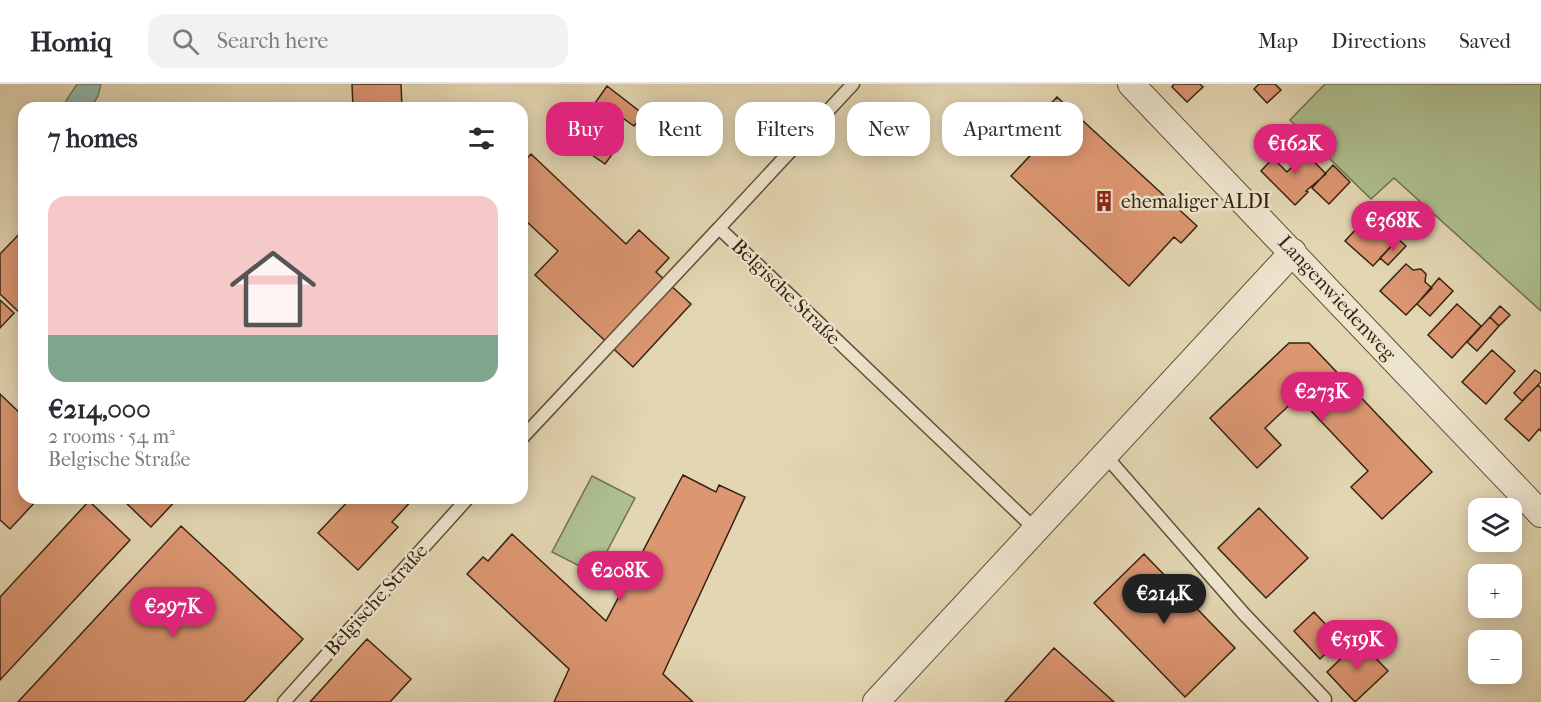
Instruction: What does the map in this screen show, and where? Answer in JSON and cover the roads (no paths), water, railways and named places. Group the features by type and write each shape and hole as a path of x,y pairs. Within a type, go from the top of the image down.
{"street":[{"name":"Langenwiedenweg","path":"1131,84 1541,514"},
{"path":"876,702 1293,252"}],"lane":[{"path":"719,228 853,84"},
{"name":"Belgische Straße","path":"528,432 719,228 1035,529"},
{"path":"1104,454 1244,614 1325,699"},
{"name":"Belgische Straße","path":"284,702 463,504"}],"water":[{"path":"77,84 101,84 94,102 65,102"}],"place":[{"name":"ehemaliger ALDI","path":"1104,201"}]}
